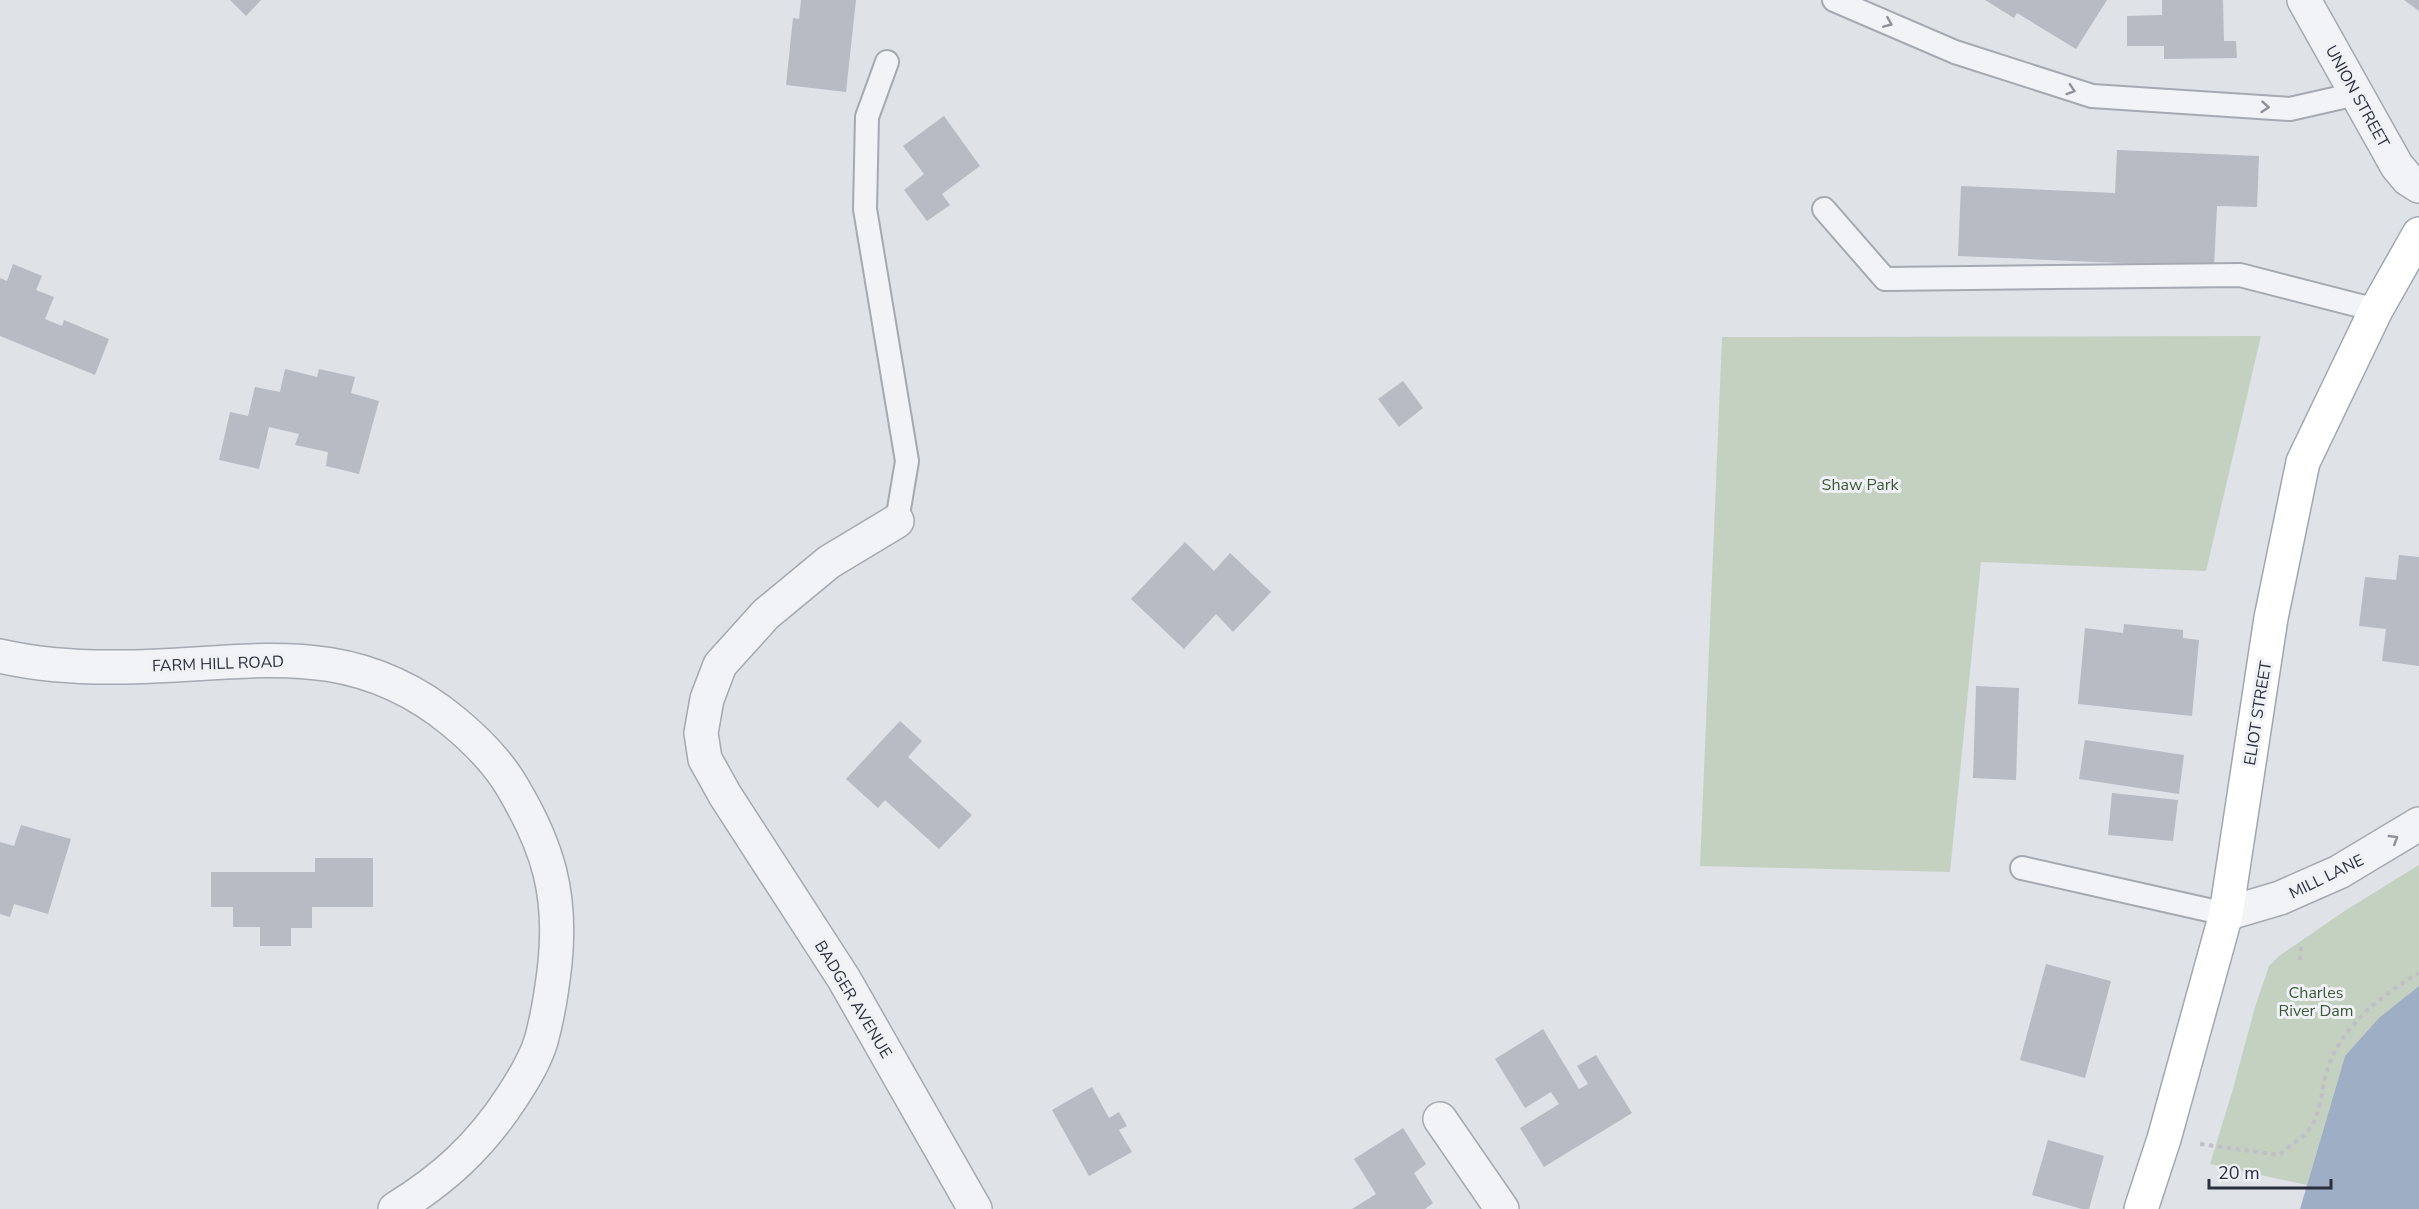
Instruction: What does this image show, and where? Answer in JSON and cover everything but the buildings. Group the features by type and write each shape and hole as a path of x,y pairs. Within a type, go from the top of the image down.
{"main road":[{"name":"ELIOT STREET","path":"2141,1209 2164,1139 2226,914 2271,618 2303,462 2376,310 2419,234"}],"street":[{"name":"UNION STREET","path":"2304,0 2397,166 2408,179 2419,186"},
{"name":"BADGER AVENUE","path":"897,521 837,557 766,614 720,665 707,699 701,733 705,759 725,795 844,979 975,1209"},
{"name":"FARM HILL ROAD","path":"0,656 110,668 252,659 300,660 348,668 389,680 438,708 475,739 506,776 528,813 546,853 555,898 556,948 552,994 540,1044 522,1082 499,1118 474,1148 443,1177 395,1209"},
{"name":"MILL LANE","path":"2226,914 2280,898 2339,872 2419,824"},
{"path":"1440,1119 1502,1209"}],"lane":[{"path":"1834,0 1955,52 2092,96 2289,109 2356,94"},
{"path":"887,62 867,117 865,209 907,460 897,521"},
{"path":"1824,209 1885,279 2240,275 2376,310"},
{"path":"2022,868 2226,914"}],"path":[{"path":"2301,944 2301,960"},
{"path":"2164,1139 2279,1155 2309,1130 2329,1064 2342,1040 2367,1010 2395,987 2419,974"}],"green space":[{"name":"Shaw Park","path":"2261,336 2206,571 1981,562 1950,872 1700,866 1722,337"},
{"name":"Charles River Dam","path":"2419,865 2419,986 2345,1056 2307,1185 2210,1164 2269,966 2279,956 2346,910"}],"water":[{"path":"2419,986 2419,1209 2300,1209 2345,1056 2379,1018"}]}
